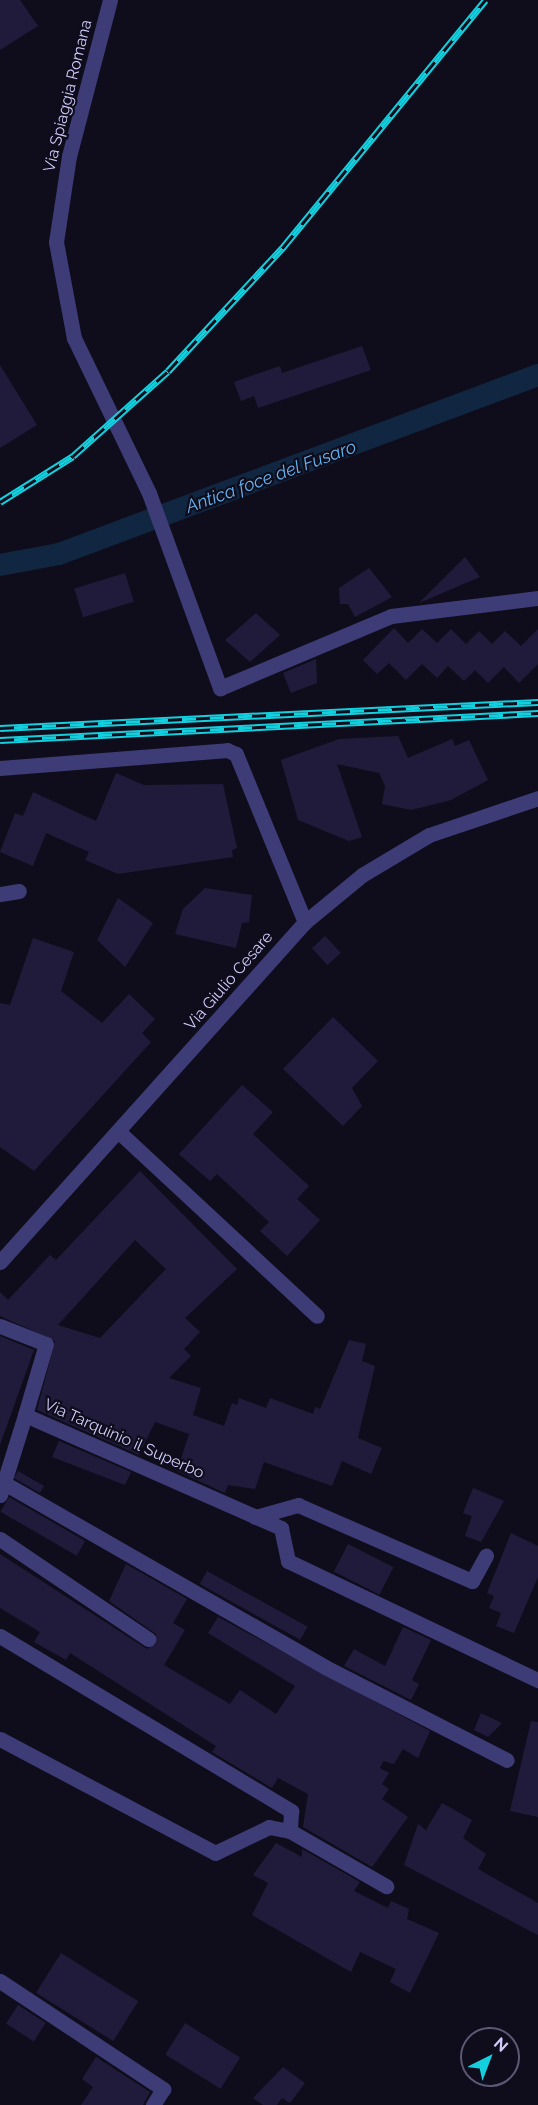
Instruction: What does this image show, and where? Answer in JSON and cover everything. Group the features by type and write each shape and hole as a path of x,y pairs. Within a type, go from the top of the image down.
{"street":[{"name":"Via Spiaggia Romana","path":"110,0 69,156 56,242 74,338 153,504 220,688 391,616 538,598"},
{"path":"0,768 227,750 242,759 305,922"},
{"name":"Via Giulio Cesare","path":"0,1262 305,922 362,875 429,835 538,798"},
{"path":"0,894 19,891"},
{"path":"119,1132 317,1316"},
{"name":"Via Tarquinio il Superbo","path":"0,1326 46,1344 25,1415 281,1528 288,1561 538,1680"},
{"path":"25,1415 2,1489 325,1667 507,1760"},
{"path":"255,1517 298,1505 472,1581 486,1556"},
{"path":"0,1539 148,1639"},
{"path":"0,1636 291,1811 290,1831"},
{"path":"0,1739 215,1853 269,1827 290,1831 386,1886"},
{"path":"0,1981 163,2089 153,2105"}],"building":[{"path":"0,0 20,0 38,26 0,50"},
{"path":"362,346 371,370 258,408 254,396 241,401 234,382 280,366 282,373"},
{"path":"0,365 37,425 0,448"},
{"path":"465,557 480,577 419,603"},
{"path":"369,568 392,597 355,617 348,604 340,604 339,588"},
{"path":"125,573 134,602 83,617 74,588"},
{"path":"256,613 280,635 250,662 225,640"},
{"path":"394,628 408,643 422,629 437,643 451,629 466,644 479,631 492,644 505,631 521,646 538,629 538,664 519,683 504,667 488,683 475,670 464,681 448,666 437,678 422,664 406,680 389,663 377,674 363,660"},
{"path":"316,659 317,683 291,693 283,673"},
{"path":"398,736 408,758 452,739 455,746 469,740 488,780 451,800 411,810 382,804 385,786 379,773 337,764 362,837 349,841 298,820 281,760 339,739"},
{"path":"116,773 144,785 223,784 237,848 232,850 233,857 118,874 85,860 89,852 46,833 33,866 0,852 15,813 23,816 33,792 96,821"},
{"path":"205,888 252,895 249,922 242,923 236,948 175,934 183,909"},
{"path":"118,898 153,923 125,967 97,940"},
{"path":"325,936 341,953 328,965 312,948"},
{"path":"33,938 74,952 61,991 102,1023 129,994 155,1019 142,1033 151,1042 34,1171 0,1147 0,1003 10,1005"},
{"path":"333,1017 378,1061 352,1088 362,1106 343,1126 283,1069"},
{"path":"242,1085 273,1112 253,1134 309,1186 297,1199 320,1220 287,1256 260,1231 269,1222 217,1174 210,1181 179,1154"},
{"path":"140,1171 237,1269 185,1318 200,1332 184,1349 191,1356 169,1378 201,1388 193,1415 224,1426 232,1403 237,1405 239,1398 266,1408 270,1398 313,1414 315,1407 320,1409 349,1340 366,1344 362,1361 375,1366 358,1438 382,1448 371,1474 342,1461 332,1486 264,1462 255,1489 228,1485 225,1493 177,1471 189,1434 155,1422 139,1455 37,1410 55,1341 0,1316 0,1292 8,1300 50,1255 56,1260","holes":["135,1240 166,1269 100,1338 58,1325"]},
{"path":"0,1336 34,1350 0,1445"},
{"path":"59,1441 131,1472 125,1485 52,1457"},
{"path":"18,1471 44,1486 40,1493 14,1478"},
{"path":"473,1488 504,1501 481,1542 465,1536 472,1516 463,1513"},
{"path":"9,1497 85,1541 77,1556 0,1512"},
{"path":"511,1533 538,1546 538,1577 514,1633 496,1626 501,1613 489,1608 494,1596 487,1593"},
{"path":"348,1544 393,1567 379,1595 334,1572"},
{"path":"0,1554 147,1649 156,1644 156,1634 109,1601 126,1564 187,1599 173,1623 185,1630 164,1665 230,1704 240,1690 276,1714 295,1686 208,1633 218,1617 430,1731 418,1758 403,1749 394,1764 383,1761 380,1768 389,1773 382,1784 389,1789 382,1799 408,1817 372,1867 303,1827 308,1794 278,1778 272,1788 212,1752 216,1746 70,1653 66,1660 34,1642 40,1632 0,1608"},
{"path":"207,1571 308,1627 300,1640 200,1584"},
{"path":"403,1627 431,1640 412,1680 419,1684 411,1700 344,1666 354,1649 385,1666"},
{"path":"481,1713 502,1723 488,1737 474,1730"},
{"path":"531,1721 538,1722 538,1817 510,1811"},
{"path":"442,1803 472,1820 463,1838 486,1854 478,1869 538,1903 538,1935 404,1865 418,1824 426,1830"},
{"path":"276,1843 302,1857 302,1849 360,1882 354,1891 388,1908 391,1901 409,1909 407,1919 439,1933 410,1993 390,1982 396,1969 360,1952 351,1972 252,1915 268,1883 253,1875"},
{"path":"61,1953 138,2001 113,2041 36,1993"},
{"path":"18,2005 46,2023 34,2041 6,2023"},
{"path":"185,2023 240,2057 221,2089 165,2054"},
{"path":"96,2057 150,2092 143,2105 81,2105 93,2087 82,2079"},
{"path":"283,2067 305,2083 290,2103 282,2098 277,2105 263,2105 253,2098"}],"waterway":[{"name":"Antica foce del Fusaro","path":"0,565 59,554 538,375"}],"railway":[{"path":"0,502 73,456 168,371 284,246 485,0"},
{"path":"0,728 538,702"},
{"path":"0,740 538,713"}]}
